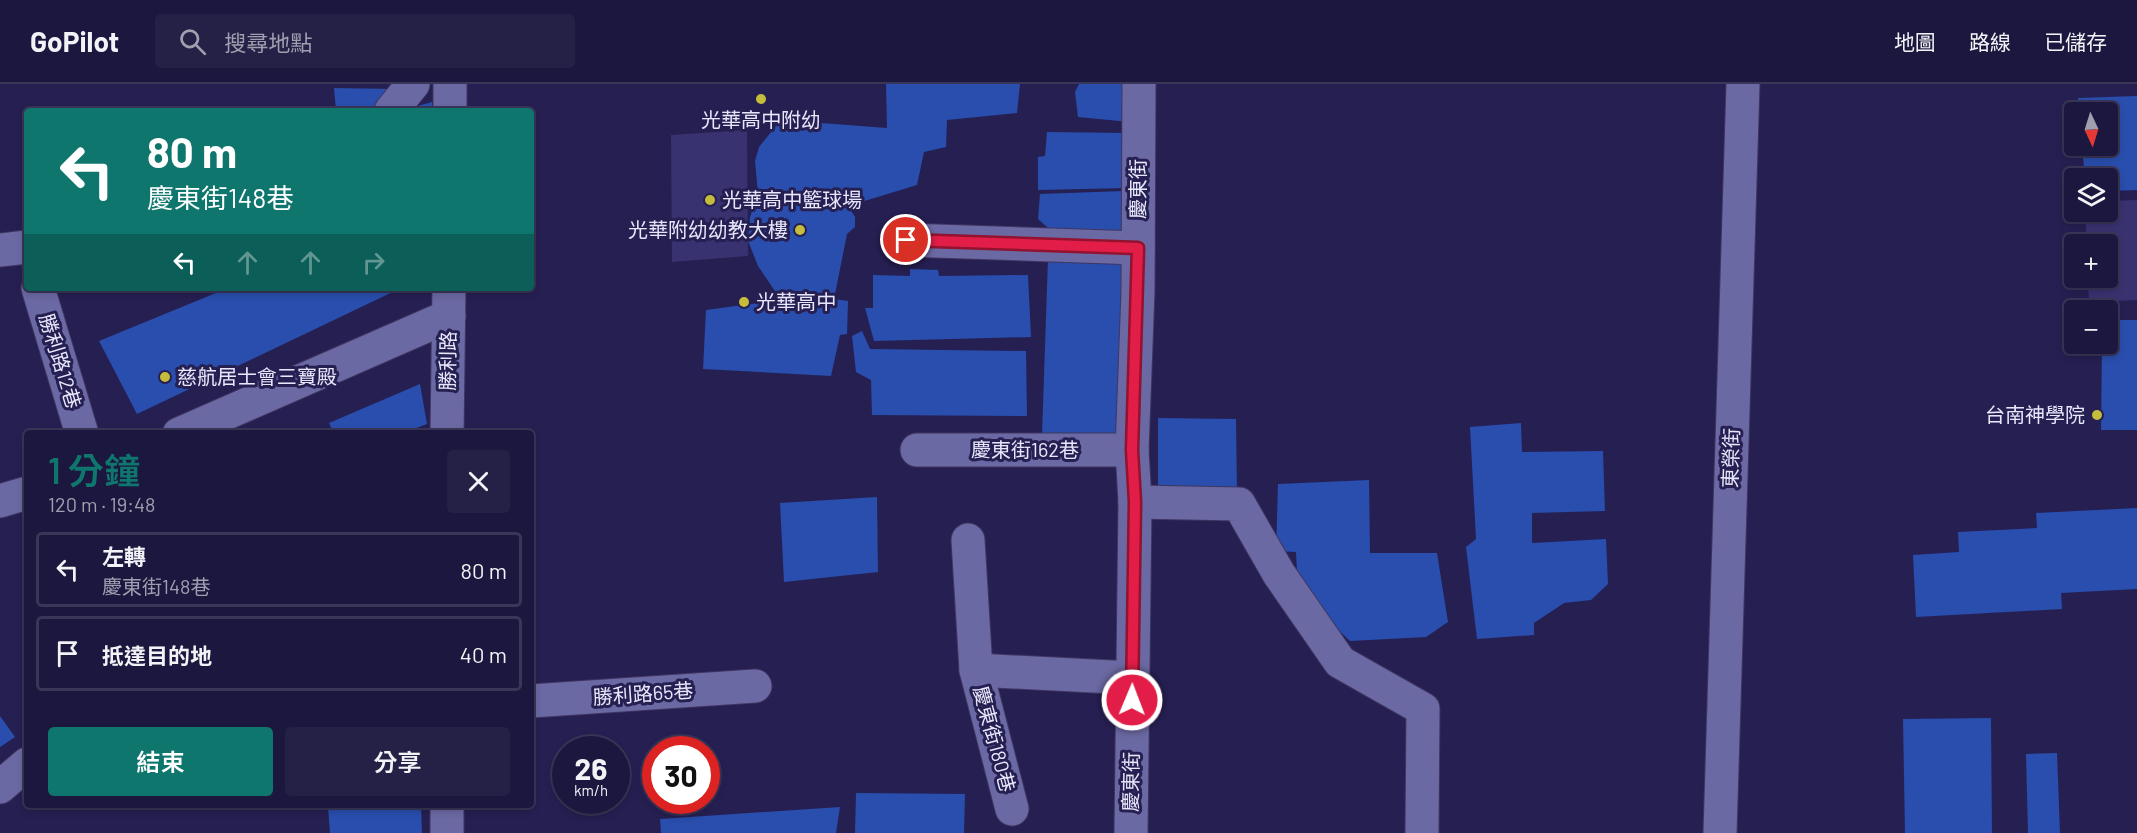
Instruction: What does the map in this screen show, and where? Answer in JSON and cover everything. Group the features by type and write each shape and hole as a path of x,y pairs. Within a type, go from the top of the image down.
{"street":[{"path":"393,108 413,84"},
{"path":"450,84 450,108"},
{"name":"慶東街","path":"1131,833 1135,502 1132,450 1138,248 1139,84"},
{"name":"東榮街","path":"1720,833 1743,84"},
{"path":"906,240 1138,248"},
{"name":"勝利路12巷","path":"39,291 81,430"},
{"path":"187,430 449,302"},
{"name":"勝利路","path":"447,430 449,302"},
{"name":"慶東街162巷","path":"917,450 1132,450"},
{"path":"0,501 24,494"},
{"path":"1135,502 1239,504 1279,574 1340,662 1423,710 1422,833"},
{"name":"慶東街180巷","path":"968,540 976,670 1012,809"},
{"name":"慶東街180巷","path":"976,670 1132,678"},
{"name":"勝利路65巷","path":"534,701 755,686"},
{"path":"0,787 24,767"},
{"path":"447,808 447,833"}],"shaded area":[{"name":"光華高中籃球場","path":"747,130 748,256 672,262 671,135"},
{"path":"2137,200 2137,300 2089,300 2088,288 2118,288 2118,234 2086,234 2086,222 2118,222 2118,201"}],"building":[{"name":"光華附幼幼教大樓","path":"886,84 1020,84 1017,113 947,120 946,147 924,152 917,185 848,206 855,217 855,227 847,234 834,299 848,301 847,334 840,335 831,376 703,369 706,310 781,300 758,266 748,241 750,217 758,194 755,161 759,147 781,120 887,128"},
{"path":"1079,84 1127,84 1130,122 1078,117 1075,92"},
{"path":"334,88 394,89 385,108 336,108"},
{"path":"2137,96 2137,190 2118,191 2118,168 2084,168 2083,156 2118,156 2118,102 2078,102 2078,98"},
{"path":"432,102 433,108 410,108"},
{"path":"1047,132 1128,133 1129,188 1038,190 1038,157 1045,156"},
{"path":"1123,191 1124,235 1057,236 1038,219 1040,194"},
{"path":"1048,258 1130,260 1125,437 1042,435"},
{"path":"910,269 938,270 939,276 1028,275 1031,337 874,341 865,308 873,308 873,275 910,276"},
{"name":"慈航居士會三寶殿","path":"221,291 395,291 137,414 99,341"},
{"path":"2118,320 2137,320 2137,430 2101,430 2102,354 2118,354"},
{"path":"862,331 870,349 1026,351 1027,416 872,415 871,380 856,372 852,336"},
{"path":"420,384 427,424 411,430 332,430 329,423"},
{"path":"1158,418 1236,419 1237,493 1158,493"},
{"path":"1521,423 1522,452 1603,451 1605,511 1532,513 1532,543 1606,539 1608,584 1591,600 1564,603 1534,623 1534,635 1477,639 1466,547 1476,539 1470,427"},
{"path":"1369,480 1370,553 1437,553 1448,622 1426,637 1350,641 1298,592 1296,552 1276,551 1278,484"},
{"path":"877,497 878,572 784,582 780,503"},
{"path":"2137,508 2137,589 2061,593 2062,609 1916,617 1913,555 1959,552 1958,532 2037,528 2036,513"},
{"path":"0,716 15,737 0,747"},
{"path":"1991,718 1992,833 1905,833 1903,719"},
{"path":"2057,753 2060,833 2028,833 2026,754"},
{"path":"856,793 965,794 964,833 855,833"},
{"path":"840,807 836,833 661,833 660,819"},
{"path":"328,808 421,808 422,833 330,833"}],"place":[{"name":"光華高中附幼","path":"761,99"},
{"name":"光華高中籃球場","path":"710,200"},
{"name":"光華附幼幼教大樓","path":"800,230"},
{"name":"光華高中","path":"744,302"},
{"name":"慈航居士會三寶殿","path":"165,377"},
{"name":"台南神學院","path":"2097,415"}],"route":[{"path":"906,240 1138,248 1132,450 1135,502 1132,700"}]}
